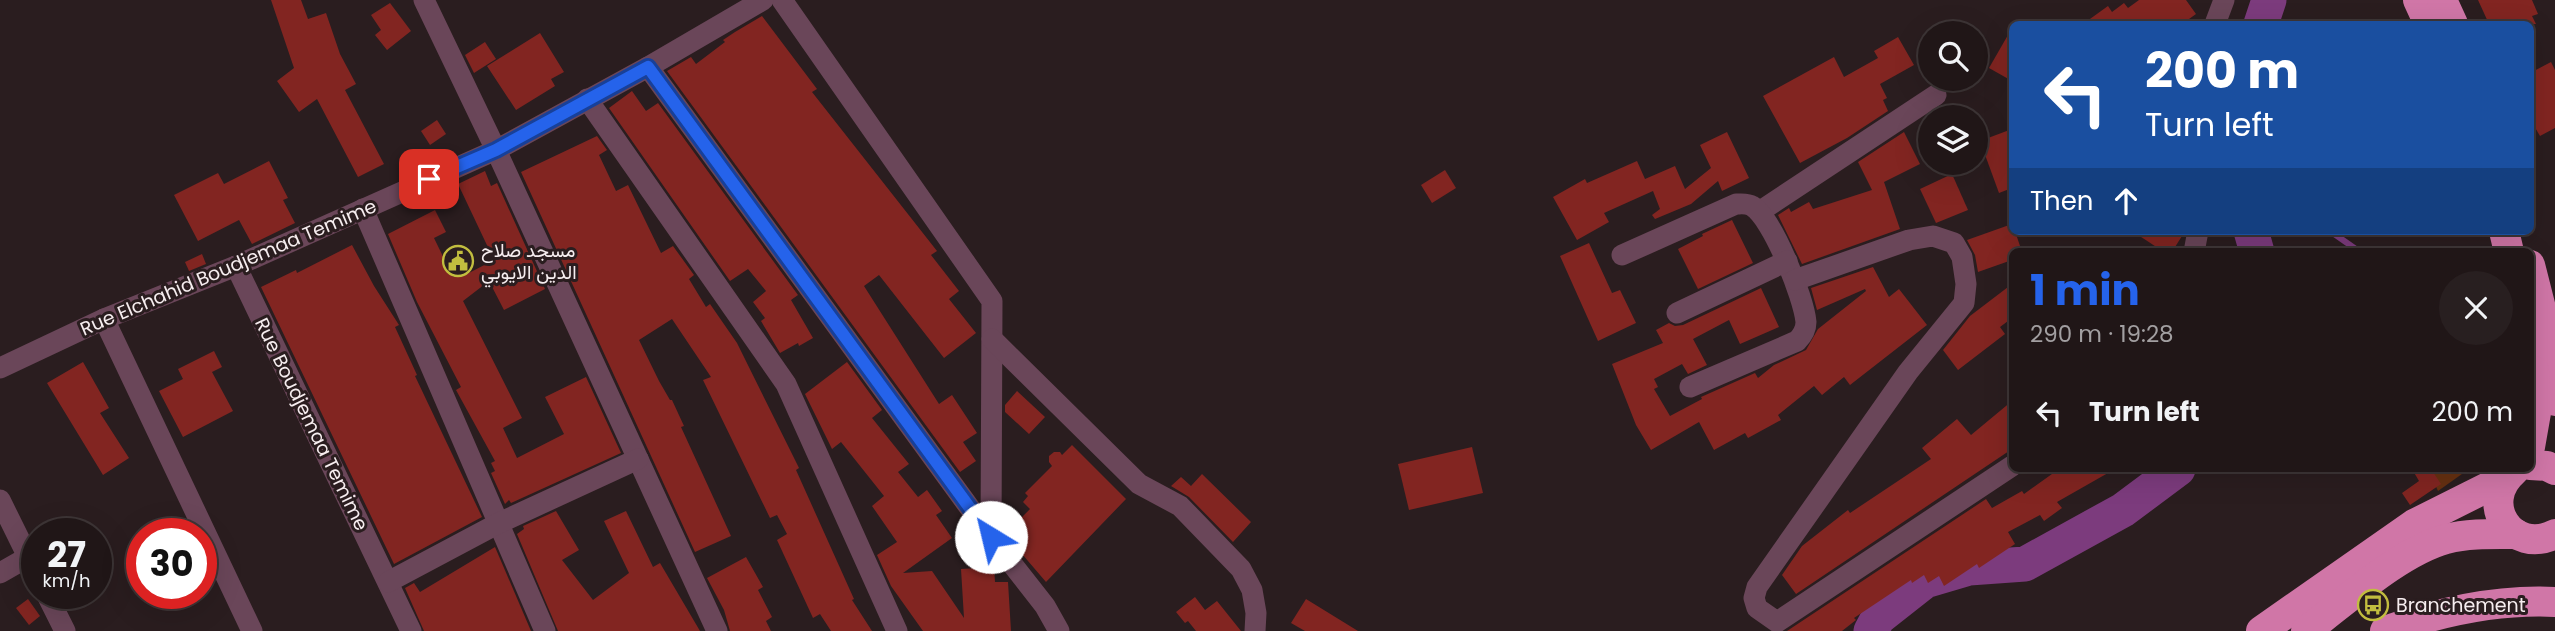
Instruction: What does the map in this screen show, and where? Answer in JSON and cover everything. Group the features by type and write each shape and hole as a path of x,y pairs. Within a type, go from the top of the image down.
{"highway":[{"path":"2418,0 2428,21"},
{"path":"2442,0 2452,21"},
{"path":"2534,281 2545,324 2543,376 2534,424"},
{"path":"2534,468 2547,466 2555,470"},
{"path":"2262,631 2414,524 2514,472"},
{"path":"2516,472 2500,489 2497,502 2506,526 2516,534"},
{"path":"2306,631 2415,552 2446,539 2516,534 2537,540 2555,534"},
{"path":"2385,631 2438,614 2473,608 2509,603 2555,602"}],"street":[{"path":"424,0 718,631"},
{"name":"Rue Elchahid Boudjemaa Temime","path":"0,368 104,319 236,266 496,150 763,0"},
{"path":"782,0 992,301 991,537"},
{"path":"2216,21 2224,0"},
{"path":"648,67 991,537 1045,606 1059,631"},
{"path":"1759,212 1936,95"},
{"path":"587,99 786,384 897,631"},
{"path":"1622,255 1736,204 1749,204 1759,212 1791,271 1806,324 1797,341 1690,387"},
{"path":"363,209 545,631"},
{"path":"1677,313 1791,271 1909,240 1933,236 1954,243 1962,257 1966,284 1964,303 1909,372 1757,587 1754,598 1757,608 1777,622 2009,468"},
{"name":"Rue Boudjemaa Temime","path":"236,266 411,631"},
{"path":"104,319 252,631"},
{"path":"992,339 1139,484 1180,506 1241,569 1252,590 1256,613 1255,631"},
{"path":"388,582 499,523 638,459"},
{"path":"0,500 21,543"},
{"path":"0,573 21,568"},
{"path":"54,609 65,631"}],"shaded area":[{"path":"2429,472 2465,472 2438,491"}],"building":[{"path":"271,0 301,0 308,19 326,13 340,54 356,84 345,90 384,164 358,177 317,99 299,112 277,81 294,68"},
{"path":"2139,0 2186,0 2196,14 2186,21 2087,21 2108,6 2112,12 2124,3 2128,8"},
{"path":"2478,0 2532,0 2538,14 2532,16 2536,24 2534,21 2488,21"},
{"path":"390,3 411,31 387,50 375,35 381,30 371,15"},
{"path":"762,16 817,89 812,92 937,251 931,255 959,291 949,299 976,333 944,358 879,275 864,286 939,404 952,395 977,433 963,442 976,461 960,472 667,71 691,57 696,64 725,42 723,40"},
{"path":"540,33 564,72 551,79 555,86 516,110 487,66"},
{"path":"2009,33 2009,79 1989,68"},
{"path":"1898,37 1914,65 1880,84 1887,98 1883,100 1888,111 1847,138 1800,163 1763,96 1834,57 1844,77 1878,58 1874,51"},
{"path":"485,42 496,59 474,73 465,55"},
{"path":"2551,62 2555,70 2555,128 2540,136 2534,126 2534,71"},
{"path":"632,91 646,111 658,103 798,295 791,300 813,338 780,353 761,321 765,318 753,302 766,291 748,269 730,281 609,108"},
{"path":"437,120 446,134 430,145 421,131"},
{"path":"2009,130 2009,189 1999,193 1988,163 1988,138"},
{"path":"1727,132 1749,178 1722,191 1718,181 1691,204 1655,219 1652,215 1660,209 1653,191 1604,213 1609,222 1577,240 1553,197 1585,179 1587,183 1637,161 1645,179 1675,166 1685,189 1711,168 1700,145"},
{"path":"1904,132 1918,165 1884,182 1900,229 1802,264 1778,215 1789,208 1791,212 1809,202 1813,209 1872,190 1858,162"},
{"path":"597,136 607,150 599,155 616,191 628,185 661,253 673,246 694,275 689,279 706,307 710,304 737,343 799,468 796,470 854,599 852,600 872,631 831,631 820,614 813,618 777,540 787,534 777,515 770,518 703,380 711,377 672,319 639,340 659,381 672,400 684,426 681,427 731,536 695,552 521,172"},
{"path":"269,161 288,198 283,200 295,223 252,244 239,220 198,241 174,195 218,173 224,184"},
{"path":"1445,170 1456,188 1432,203 1421,185"},
{"path":"485,171 491,186 497,183 545,289 504,310 489,281 463,301 522,418 503,428 517,458 564,434 545,397 586,377 621,453 505,504 491,473 495,471 491,463 495,461 456,390 461,387 417,302 388,234 435,210 446,232 434,238 453,277 462,270 465,275 494,260 458,184"},
{"path":"1952,175 1968,210 1936,223 1920,189"},
{"path":"1732,220 1753,263 1698,289 1678,249"},
{"path":"2009,225 2009,235 2016,235 2021,248 2009,248 2009,261 1978,272 1975,255 1967,240"},
{"path":"2138,235 2183,235 2174,248 2158,248"},
{"path":"1589,243 1612,293 1620,290 1636,323 1598,341 1560,256"},
{"path":"352,245 399,325 395,327 417,375 415,376 482,517 394,564 261,287 296,270 297,273"},
{"path":"202,254 206,264 189,271 185,262"},
{"path":"1873,267 1889,297 1899,289 1927,325 1850,385 1844,377 1822,395 1814,386 1778,415 1781,420 1748,438 1745,433 1714,450 1699,422 1651,450 1636,425 1612,364 1663,343 1656,330 1669,323 1675,326 1683,325 1761,288 1779,327 1740,344 1729,320 1693,339 1707,365 1688,374 1682,364 1654,379 1658,387 1654,389 1670,416 1702,399 1701,397 1755,373 1758,378 1774,365 1806,350 1818,329 1866,291 1865,289 1817,310 1811,288"},
{"path":"2009,286 2009,320 2000,327 2005,334 1958,370 1943,350 1970,316"},
{"path":"214,351 222,367 212,372 233,411 183,437 159,391 183,379 178,369"},
{"path":"83,362 109,408 100,413 129,458 103,475 47,383"},
{"path":"847,362 882,410 872,418 909,464 898,472 918,497 927,490 942,511 936,515 952,538 903,573 932,571 964,618 961,569 994,567 995,582 1008,582 1011,631 923,631 891,586 877,555 897,542 872,506 884,496 841,442 832,449 805,394"},
{"path":"1017,391 1045,417 1029,434 1005,412 1005,405"},
{"path":"2009,403 2009,451 1796,594 1782,575 1802,546 1848,510 1850,513 1931,459 1922,448 1957,419 1971,435"},
{"path":"1072,445 1126,499 1046,582 1005,534 1030,509 1023,502 1028,496 1025,493 1052,466 1049,456 1054,452 1060,452 1062,455"},
{"path":"1472,447 1483,493 1409,510 1398,464"},
{"path":"2055,472 2110,472 2057,502 2062,508 2044,521 2040,515 2008,532 2015,544 1979,568 1977,564 1944,586 1939,576 1928,583 1924,575 1912,583 1911,580 1854,618 1856,620 1842,631 1787,631 1986,499 1992,508 2022,491 2024,494"},
{"path":"2414,472 2433,472 2441,484 2410,505 2402,493 2419,481"},
{"path":"1202,474 1251,522 1233,542 1189,497 1171,486 1181,477 1191,486"},
{"path":"556,511 579,550 562,560 593,600 629,573 604,521 626,511 653,567 660,563 700,631 558,631 517,534 524,529 523,526"},
{"path":"495,547 531,631 424,631 405,588 414,583 420,592"},
{"path":"746,557 763,587 758,590 772,617 766,621 771,631 730,631 724,610 707,578"},
{"path":"1195,597 1205,610 1217,601 1241,631 1196,631 1188,621 1185,623 1176,612"},
{"path":"1306,599 1358,631 1305,631 1291,623"},
{"path":"21,604 21,609 35,609 40,616 29,625 16,608"}],"waterway":[{"path":"2262,21 2269,0"},
{"path":"2252,235 2256,248"},
{"path":"2336,235 2354,248"},
{"path":"1871,631 1878,618 1925,581 1969,568 2025,564 2123,510 2174,472"}],"place":[{"name":"مسجد صلاح الدين الايوبي","path":"458,261"},
{"name":"Branchement","path":"2373,605"}],"route":[{"path":"429,179 496,150 648,67 991,537"}]}
